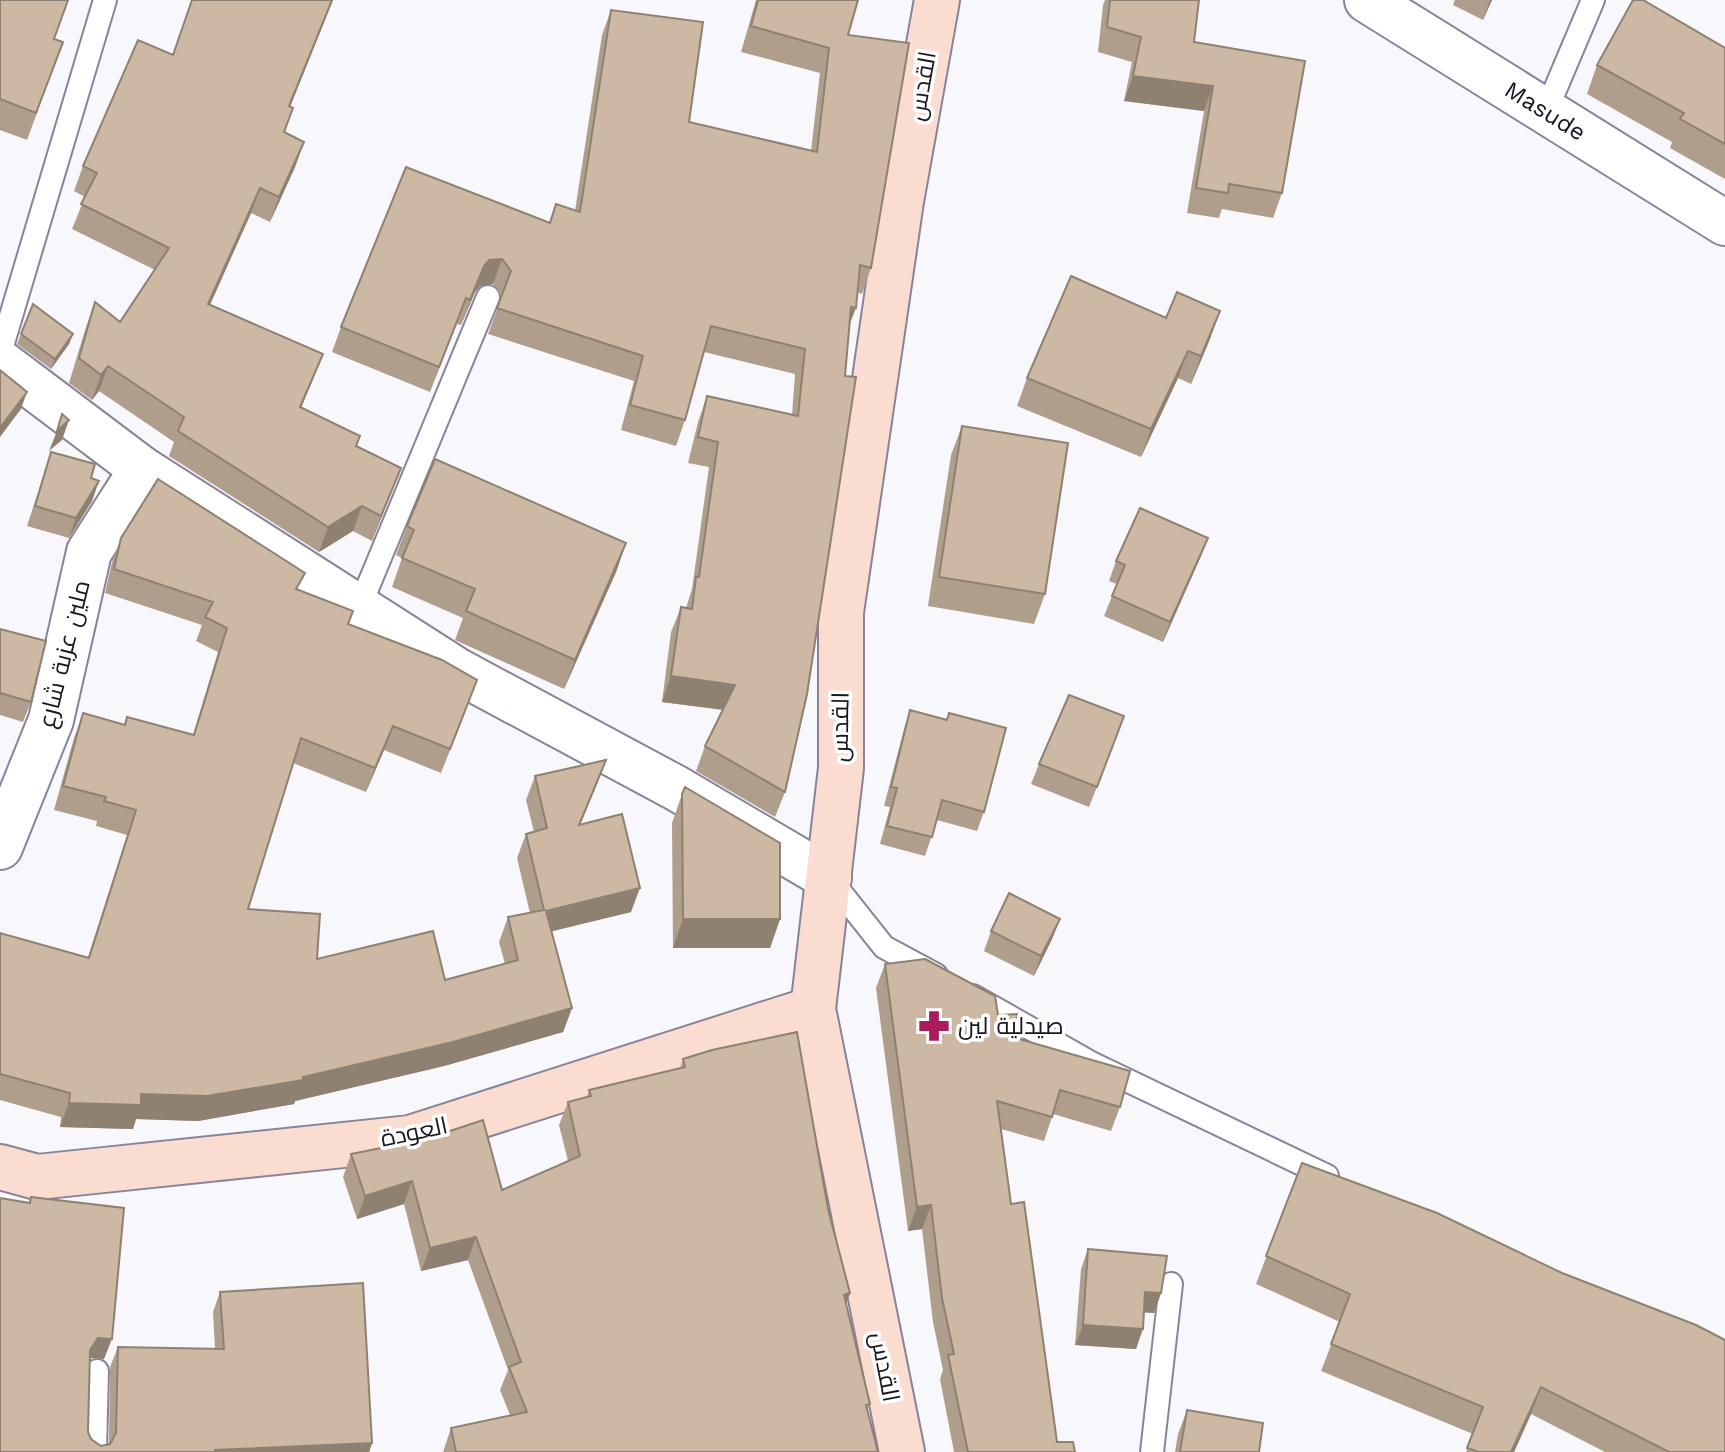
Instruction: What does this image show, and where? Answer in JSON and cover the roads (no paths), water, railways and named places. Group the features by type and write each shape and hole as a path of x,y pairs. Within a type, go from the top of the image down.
{"main road":[{"name":"القدس","path":"902,1452 813,1009 841,768 841,612 901,201 937,0"},
{"name":"العودة","path":"0,1167 37,1177 410,1138 813,1009"}],"street":[{"name":"Masude","path":"1367,0 1725,223"},
{"path":"0,362 142,469 458,671 676,788 829,878"},
{"name":"ملين عزبة شارع","path":"0,847 51,720 89,552 142,469"}],"lane":[{"path":"0,353 105,0"},
{"path":"1546,111 1593,0"},
{"path":"359,608 488,297"},
{"path":"829,878 884,947 1093,1064 1346,1186"},
{"path":"1152,1452 1171,1284"},
{"path":"95,1452 97,1371"}],"place":[{"name":"صيدلية لين","path":"934,1026"}]}
